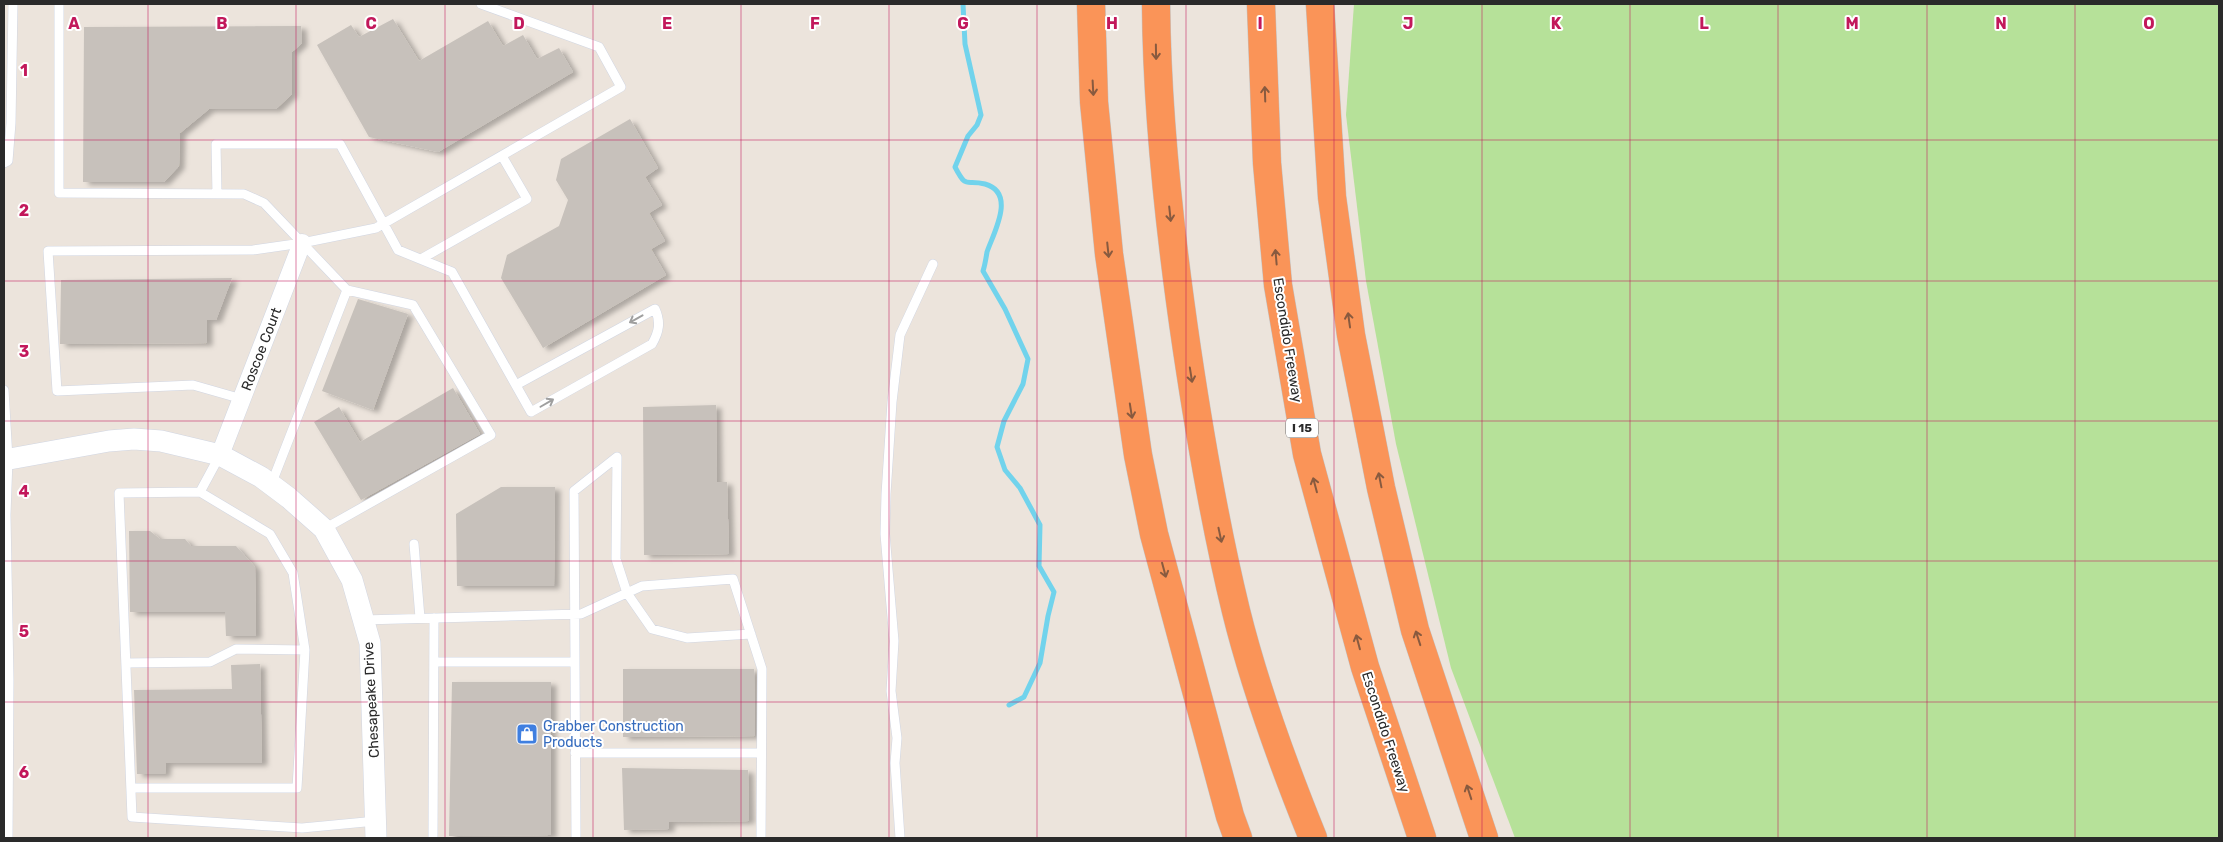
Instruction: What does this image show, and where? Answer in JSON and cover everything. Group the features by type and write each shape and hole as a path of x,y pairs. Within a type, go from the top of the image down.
{"highway":[{"path":"1084,4 1090,40"},
{"path":"1091,4 1090,40 1094,102 1108,254 1138,455 1154,534 1238,838"},
{"path":"1156,4 1157,77 1177,283 1204,460 1236,612 1280,757 1313,838"},
{"name":"Escondido Freeway","path":"1261,4 1267,163 1278,285 1307,454 1364,667 1422,838"},
{"path":"1320,4 1332,198 1351,335 1381,488 1415,630 1484,838"},
{"path":"1327,129 1335,4"},
{"path":"1210,742 1247,838"}],"street":[{"name":"Roscoe Court","path":"220,455 302,243"},
{"name":"Chesapeake Drive","path":"6,459 109,441 134,439 162,441 220,455 271,485 324,529 352,580 370,643 376,830"}],"lane":[{"path":"4,163 8,161 11,123 13,4"},
{"path":"59,4 59,193 244,194 264,203 347,290 413,305 491,435 324,529"},
{"path":"242,399 192,385 57,391 48,251 252,250 302,243 376,228 621,87 599,47 481,4"},
{"path":"217,194 216,144 340,144 385,223 398,250 452,272 531,412 652,344 659,332 658,316 655,308 516,385"},
{"path":"421,259 527,200 502,156"},
{"path":"900,838 895,763 897,738 891,691 894,641 885,534 886,494 892,402 900,336 932,264"},
{"path":"271,485 347,290"},
{"path":"4,390 8,838"},
{"path":"200,492 220,455"},
{"path":"576,838 574,491 617,457 616,559 627,593 652,629 688,638 751,634"},
{"path":"131,788 297,788 305,650 293,573 270,534 200,492 119,493 132,817 302,828 376,830"},
{"path":"414,544 420,618"},
{"path":"363,620 581,614 642,586 732,579 762,669 761,838"},
{"path":"433,838 434,618"},
{"path":"126,663 210,662 236,649 305,650"},
{"path":"434,662 575,662"},
{"path":"575,753 761,753"}],"green space":[{"path":"1354,4 2219,4 2219,838 1515,838 1451,668 1396,444 1366,281 1346,115"}],"building":[{"path":"393,19 419,61 488,21 503,46 523,35 537,59 559,48 573,72 438,152 369,137 317,45 351,25 359,37"},
{"path":"301,26 302,43 292,52 292,94 276,109 209,109 180,133 179,166 164,182 83,182 84,27"},
{"path":"630,119 658,168 645,177 662,205 649,213 665,241 651,249 666,275 543,348 501,278 507,255 559,226 568,200 556,180 561,159"},
{"path":"232,278 216,320 207,320 207,343 60,344 61,280"},
{"path":"358,299 408,314 373,410 322,391"},
{"path":"453,388 480,434 361,500 314,422 339,407 360,442"},
{"path":"716,405 717,482 727,482 729,554 644,555 643,407"},
{"path":"501,487 555,487 554,586 457,586 456,514"},
{"path":"129,531 150,531 160,539 185,539 191,546 236,546 255,567 256,636 226,636 225,612 130,612"},
{"path":"260,664 262,763 166,763 165,774 137,774 134,690 232,689 231,665"},
{"path":"623,669 754,669 755,736 623,737"},
{"path":"452,682 551,682 551,835 449,836"},
{"path":"622,768 748,770 749,821 669,822 669,829 624,830"}],"waterway":[{"path":"963,4 965,44 981,115 977,125 968,136 955,167 964,181 985,184 995,189 1000,196 1000,215 987,252 983,271 1005,309 1028,359 1023,384 1004,421 997,447 1005,470 1020,488 1040,525 1039,566 1054,592 1040,663 1024,697 1009,705"}],"place":[{"name":"Grabber Construction Products","path":"527,734"}]}
